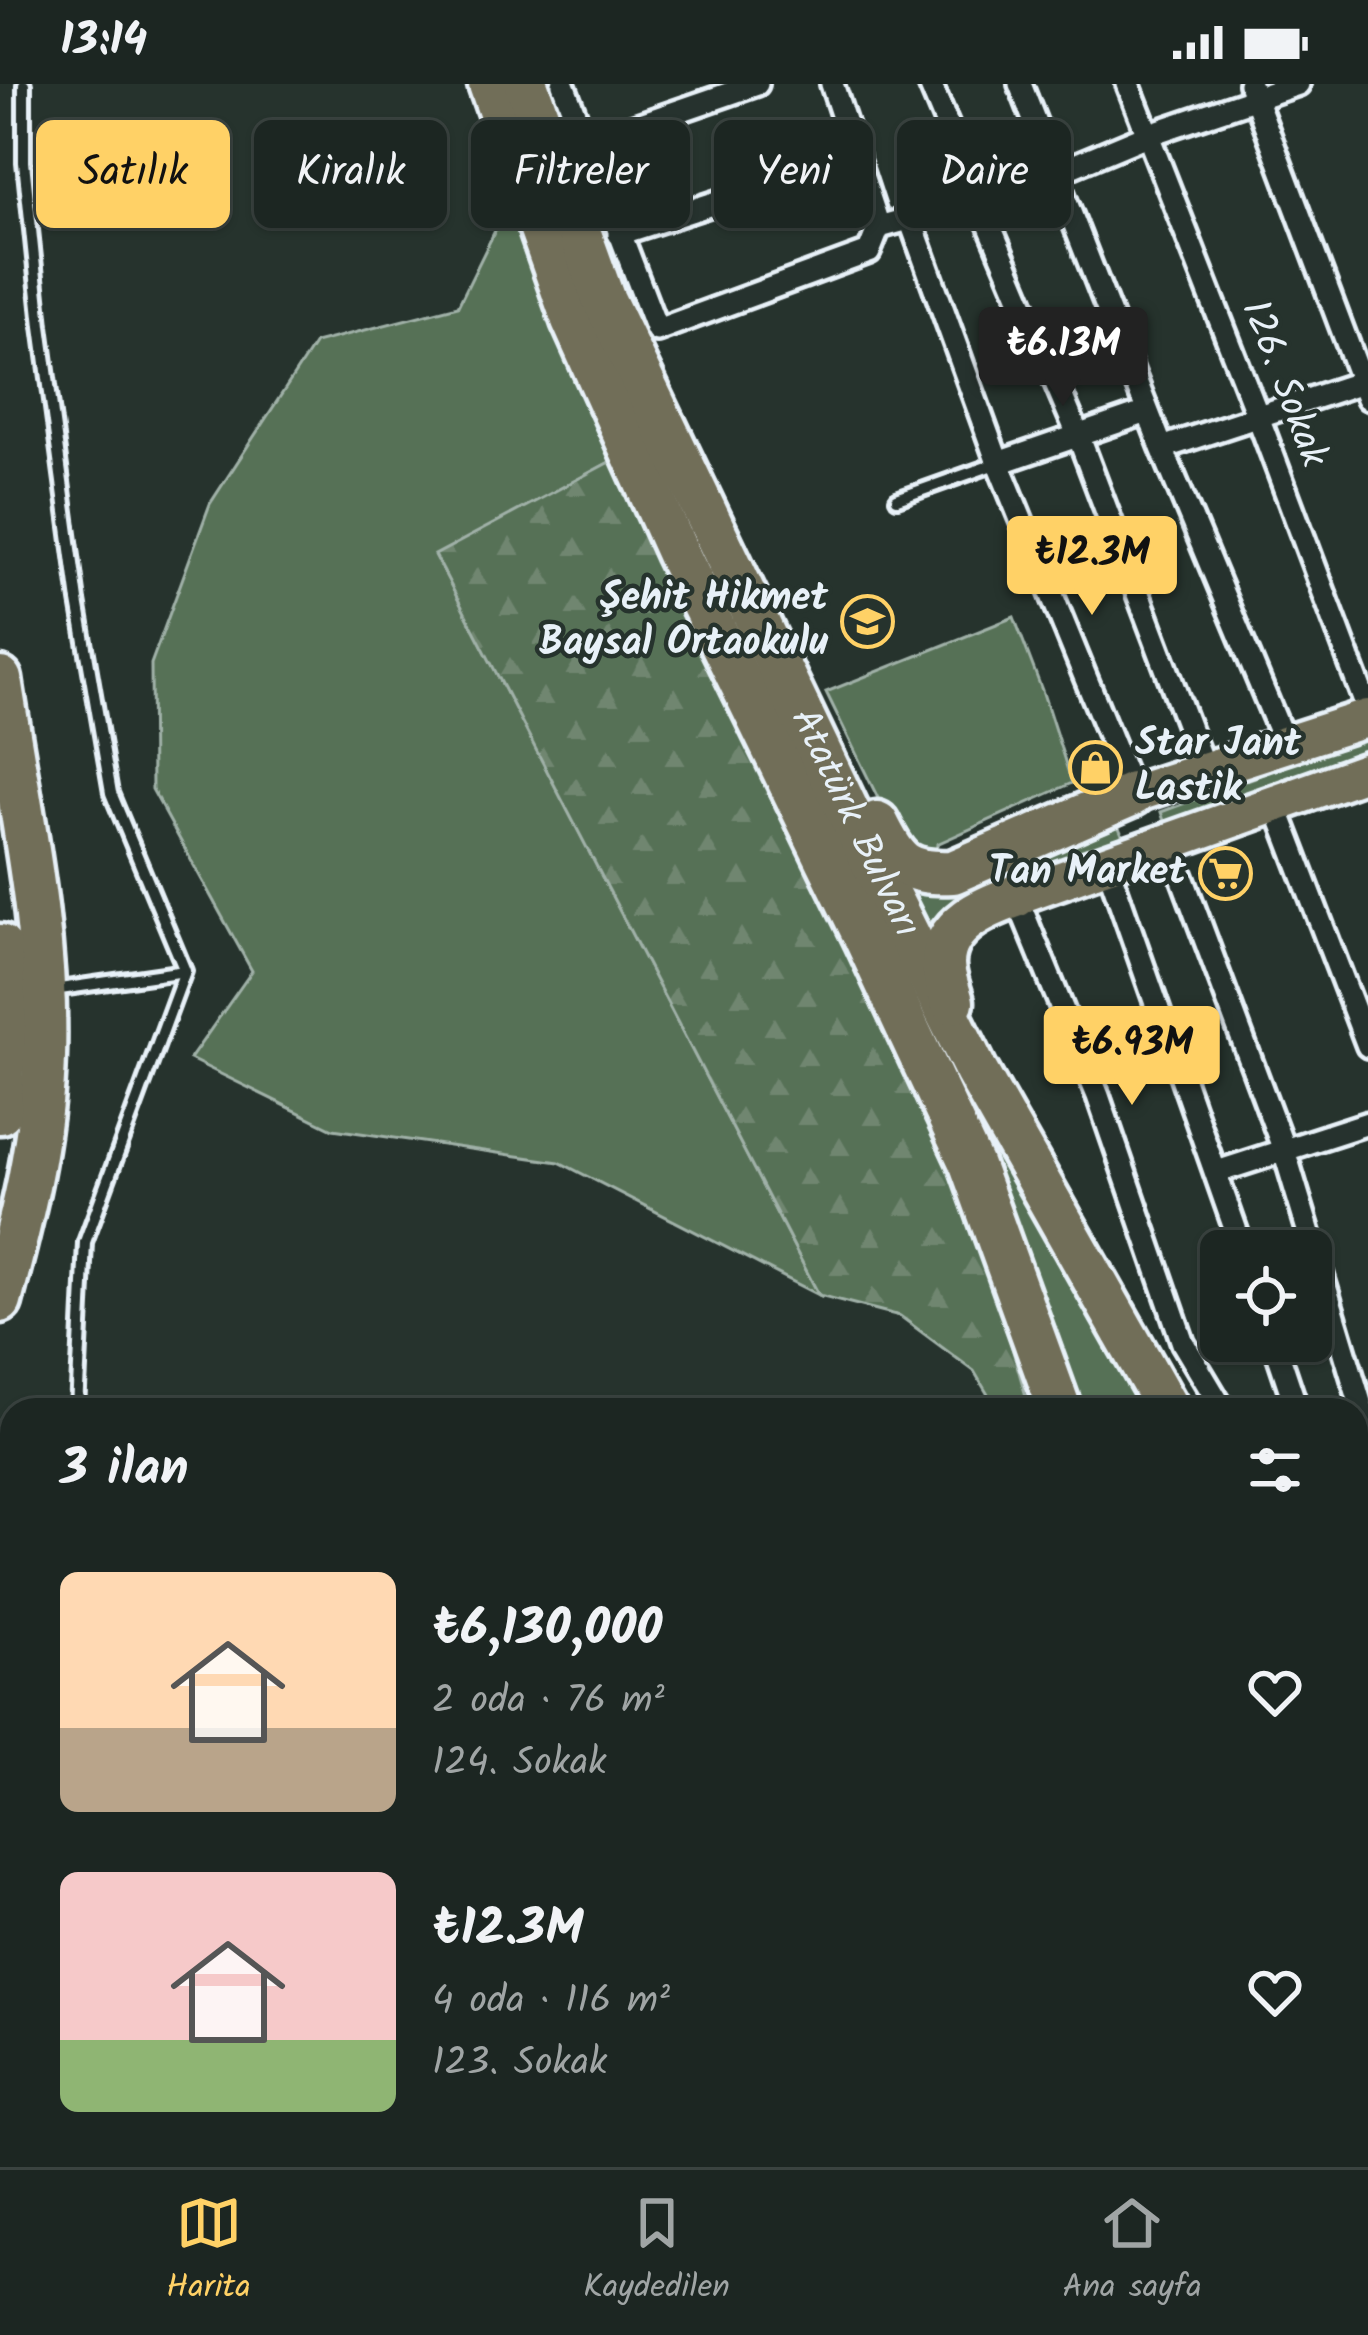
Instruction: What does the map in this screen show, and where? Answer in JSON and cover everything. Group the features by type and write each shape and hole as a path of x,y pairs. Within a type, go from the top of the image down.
{"highway":[{"name":"Atatürk Bulvarı","path":"490,84 573,320 677,553 971,1164 1056,1398"},
{"name":"Atatürk Bulvarı","path":"526,84 603,298 875,868 976,1072 1158,1398"},
{"path":"683,465 719,503 900,863 933,873 953,872 1132,794"},
{"path":"0,680 38,920 44,992 36,1144 0,1301"},
{"path":"976,1072 950,996 943,965 947,946 970,916 1016,896"},
{"path":"0,946 5,1009 0,1112"}],"main road":[{"path":"1132,794 1286,746 1368,714"},
{"path":"1169,842 1149,832 1148,811 1205,771"},
{"path":"1016,896 1368,771"}],"street":[{"path":"563,84 577,120"},
{"path":"653,120 757,84"},
{"path":"832,84 844,120"},
{"path":"930,84 945,120"},
{"path":"1020,84 1035,120"},
{"name":"126. Sokak","path":"1128,84 1368,714"},
{"path":"1071,167 1252,92 1298,84"},
{"path":"1162,448 1257,414 1365,390 1252,92"},
{"path":"619,234 714,203"},
{"path":"617,228 657,330 869,252 878,227 873,210"},
{"path":"1071,212 1147,412 1286,746"},
{"path":"878,227 897,222"},
{"path":"913,228 998,463 1132,794"},
{"path":"990,228 1078,435 1205,771"},
{"path":"998,463 1147,412"},
{"path":"1274,802 1368,1046"},
{"path":"1169,842 1284,1150 1358,1398"},
{"path":"1107,864 1236,1230"},
{"path":"1016,896 1098,1096 1183,1343 1216,1398"},
{"path":"1217,1172 1368,1123"},
{"path":"1281,1362 1293,1398"}],"lane":[{"path":"24,84 24,162 41,326 78,601 111,793 185,971 85,1242 78,1398"},
{"path":"897,499 998,463"},
{"path":"44,992 185,971"}],"green space":[{"path":"496,228 523,228 617,458 436,556 819,1295 559,1162 333,1129 190,1059 252,971 152,789 151,664 210,504 315,343 458,306"},
{"path":"617,458 971,1205 1027,1398 990,1398 974,1371 900,1316 819,1295 435,555"},
{"path":"1014,617 1072,783 937,844 936,856 898,839 826,692"},
{"path":"1368,735 1368,749 1165,824 1161,812"},
{"path":"1116,821 1124,839 927,940 896,876"},
{"path":"970,1094 1140,1398 1079,1398"}],"place":[{"name":"Şehit Hikmet Baysal Ortaokulu","path":"867,621"},
{"name":"Star Jant Lastik","path":"1096,767"},
{"name":"Tan Market","path":"1225,873"}]}
